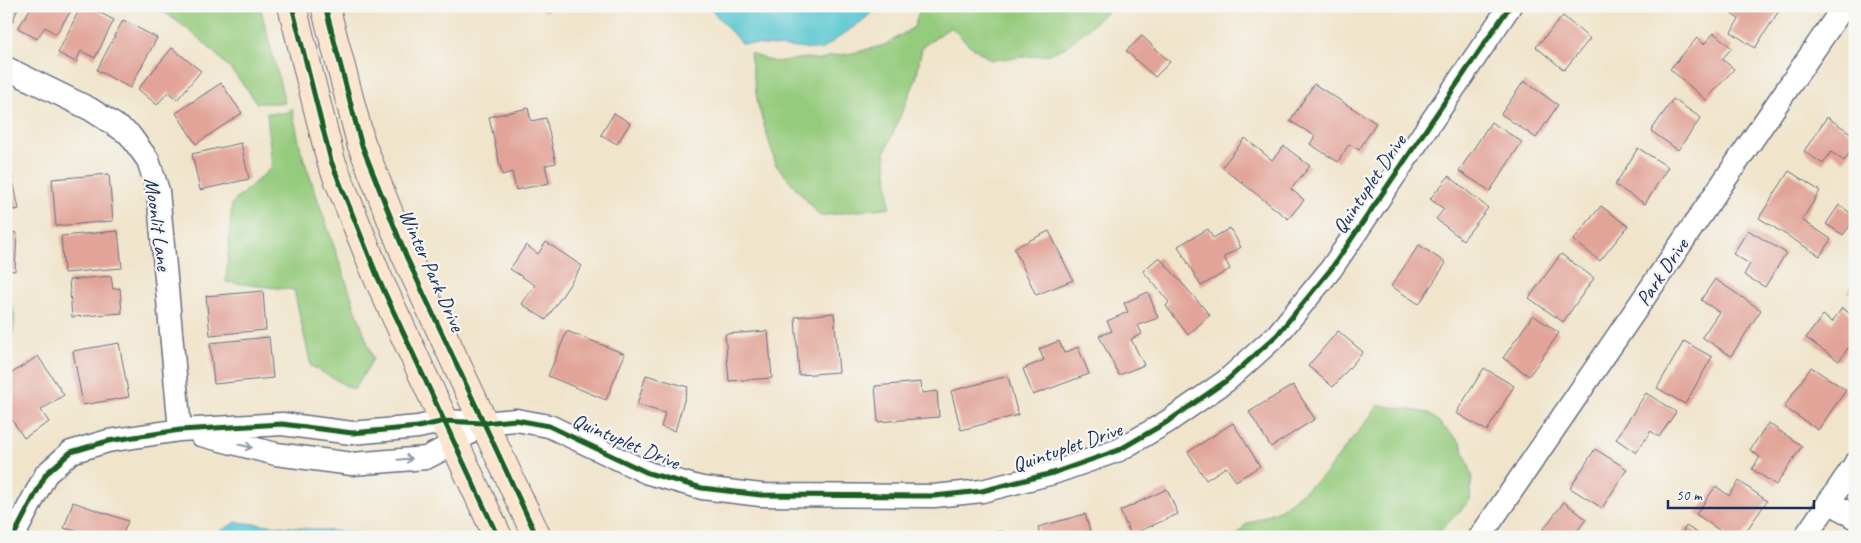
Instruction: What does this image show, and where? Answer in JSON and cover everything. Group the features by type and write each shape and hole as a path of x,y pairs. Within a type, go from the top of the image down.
{"street":[{"path":"292,6 331,161 378,278 498,537"},
{"name":"Winter Park Drive","path":"325,6 361,143 406,256 536,537"},
{"name":"Quintuplet Drive","path":"13,537 46,474 72,452 108,441 180,430 282,424 352,432 418,427 450,432 483,423 516,420 549,426 648,472 702,488 761,495 934,496 982,491 1053,473 1119,450 1167,422 1226,381 1277,335 1331,269 1510,6"},
{"name":"Park Drive","path":"1480,537 1844,6"},
{"name":"Moonlit Lane","path":"6,68 90,109 129,134 148,160 158,191 180,430"},
{"path":"180,430 276,454 345,463 426,458 450,432"},
{"path":"345,463 352,432"},
{"path":"1805,537 1855,464"},
{"path":"1830,501 1855,518"}],"green space":[{"path":"155,6 260,6 285,103 257,103 224,62 198,38"},
{"path":"921,6 1106,6 1106,13 1066,47 1046,55 991,60 968,44 951,27 922,47 916,79 885,152 890,207 820,216 776,165 758,105 750,53 774,62 806,58 821,60 830,56 849,54 885,45 914,27"},
{"path":"292,108 301,151 373,359 354,390 311,366 294,290 226,282 232,203 272,167 267,113 285,113"},
{"path":"6,297 13,309 14,322 12,336 6,349"},
{"path":"1379,405 1429,413 1461,443 1472,475 1470,500 1436,536 1236,537 1245,525 1281,509 1323,476"}],"water":[{"path":"708,6 878,6 865,19 821,50 741,43"},
{"path":"237,522 396,537 209,537"}],"building":[{"path":"6,6 19,6 11,25 6,23"},
{"path":"32,6 74,6 56,34 45,27 37,39 18,28"},
{"path":"81,6 87,6 114,20 95,58 81,51 76,62 58,53"},
{"path":"541,6 555,6 544,12"},
{"path":"1734,6 1782,6 1755,48 1731,32 1739,19 1730,13"},
{"path":"1563,16 1590,39 1564,70 1536,47"},
{"path":"123,20 157,38 130,88 97,70"},
{"path":"1714,33 1732,48 1722,59 1734,69 1706,100 1670,69 1697,38 1704,44"},
{"path":"1142,36 1170,62 1155,77 1126,51"},
{"path":"172,48 201,71 177,100 168,92 157,105 138,89"},
{"path":"1524,81 1558,105 1536,138 1501,114"},
{"path":"221,83 242,113 196,144 176,113"},
{"path":"1314,84 1376,123 1359,150 1349,144 1338,162 1310,144 1315,136 1290,121"},
{"path":"1673,99 1701,118 1678,150 1651,131"},
{"path":"528,108 531,121 546,118 556,163 545,165 549,183 516,190 512,172 502,175 489,117"},
{"path":"614,113 630,123 617,144 601,135"},
{"path":"1827,117 1855,136 1855,145 1844,161 1831,152 1823,164 1804,151"},
{"path":"1491,122 1522,142 1490,191 1459,171"},
{"path":"1245,138 1272,160 1284,146 1310,166 1291,189 1304,200 1288,219 1222,167"},
{"path":"241,143 249,179 200,190 192,154"},
{"path":"1638,148 1668,167 1645,204 1615,185"},
{"path":"11,171 19,209 6,211 6,172"},
{"path":"1789,171 1820,191 1802,220 1831,239 1820,256 1759,218"},
{"path":"109,174 113,221 56,226 52,179"},
{"path":"1449,176 1488,208 1463,240 1436,219 1444,209 1430,199"},
{"path":"1839,205 1855,216 1855,219 1843,235 1826,224"},
{"path":"1601,206 1628,226 1600,261 1573,240"},
{"path":"1230,228 1241,247 1224,257 1230,269 1201,286 1178,246 1208,229 1213,238"},
{"path":"1748,230 1786,253 1765,287 1744,275 1750,264 1733,254"},
{"path":"118,231 122,268 64,273 61,236"},
{"path":"1049,231 1073,280 1036,295 1014,248"},
{"path":"6,232 17,233 15,271 6,270"},
{"path":"546,242 582,266 546,320 522,304 535,285 510,269 526,245 538,254"},
{"path":"1419,245 1446,263 1419,304 1391,286"},
{"path":"1561,254 1594,278 1563,322 1529,298"},
{"path":"1159,257 1210,315 1188,335 1166,306 1169,302 1143,271"},
{"path":"111,276 113,289 120,288 122,313 72,317 69,280"},
{"path":"1715,279 1761,310 1731,356 1702,337 1719,312 1701,300"},
{"path":"1855,283 1855,297 1848,292"},
{"path":"263,291 266,330 210,335 206,296"},
{"path":"1148,292 1158,318 1138,325 1142,334 1131,339 1144,365 1119,375 1099,336 1112,331 1107,321 1128,312 1124,303"},
{"path":"1842,308 1855,317 1855,352 1848,348 1839,361 1806,338 1823,315 1832,322"},
{"path":"834,313 839,372 799,375 795,317"},
{"path":"1533,315 1559,333 1529,376 1503,358"},
{"path":"567,331 625,354 606,400 548,376"},
{"path":"768,331 772,378 729,381 725,334"},
{"path":"1338,331 1363,352 1333,387 1308,366"},
{"path":"269,337 273,378 214,384 210,343"},
{"path":"1059,341 1064,353 1078,347 1089,374 1033,395 1023,369 1044,360 1039,349"},
{"path":"1684,341 1712,357 1685,404 1657,388"},
{"path":"119,343 129,397 83,405 73,351"},
{"path":"38,356 64,395 41,410 49,422 24,438 6,411 6,377"},
{"path":"1811,367 1846,390 1818,430 1784,407"},
{"path":"1484,368 1514,386 1487,431 1456,413"},
{"path":"646,375 688,387 675,431 661,427 665,413 637,405"},
{"path":"1008,376 1018,415 961,430 951,391"},
{"path":"921,382 922,393 937,391 939,417 878,422 875,386"},
{"path":"1293,385 1315,419 1271,447 1249,412"},
{"path":"1646,393 1676,412 1659,437 1651,431 1636,453 1616,439"},
{"path":"1233,423 1260,466 1236,481 1226,467 1206,480 1188,452"},
{"path":"1768,423 1802,446 1776,485 1752,469 1760,457 1750,450"},
{"path":"1595,449 1627,469 1602,508 1570,488"},
{"path":"1739,481 1767,501 1742,537 1729,537 1696,514 1716,486 1729,496"},
{"path":"1167,489 1178,514 1131,535 1120,511"},
{"path":"73,502 128,521 122,537 77,537 79,532 64,528"},
{"path":"1564,502 1586,519 1573,537 1537,537"},
{"path":"1085,514 1092,537 1040,537 1038,527"},
{"path":"1686,526 1704,537 1680,537"},
{"path":"1003,531 1003,537 958,537 958,535"}],"cycle path":[{"path":"292,6 331,161 378,278 498,537"},
{"path":"325,6 361,143 406,256 537,537"},
{"path":"13,537 46,474 71,452 108,441 180,430 282,424 352,433 418,427 445,421 483,423 516,420 549,426 648,473 702,488 761,495 934,496 982,491 1053,473 1119,450 1167,422 1226,381 1277,335 1331,269 1510,6"}]}
